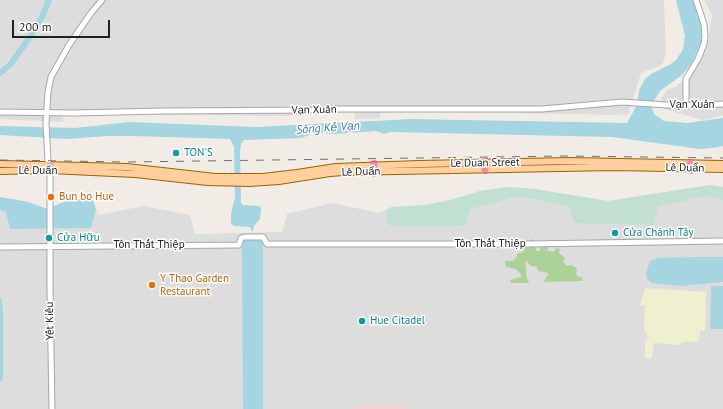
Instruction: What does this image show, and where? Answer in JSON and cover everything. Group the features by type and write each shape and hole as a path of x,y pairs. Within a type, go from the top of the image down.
{"main road":[{"name":"Lê Duẩn","path":"0,164 50,168 136,171 208,182 249,180"},
{"path":"691,166 723,164"},
{"name":"Le Duan Street","path":"249,180 336,166 374,169 486,166"},
{"name":"Lê Duẩn","path":"486,166 691,166 723,169"},
{"name":"Lê Duẩn","path":"0,171 50,168"}],"street":[{"path":"50,168 46,142 46,112 51,78 69,45 91,12 102,0"},
{"path":"686,105 686,79 698,59 704,44 705,36 704,24 696,0"},
{"name":"Vạn Xuân","path":"0,112 122,113 163,111 330,109 542,108 628,102 660,105 723,104"},
{"name":"Yết Kiêu","path":"50,168 52,409"},
{"name":"Tôn Thất Thiệp","path":"0,247 239,245 241,238 244,237 264,237 267,244 540,244 723,241"}],"shaded area":[{"path":"0,0 664,0 666,53 662,65 641,73 628,115 381,111 380,118 355,119 354,112 288,116 94,114 63,112 63,122 0,119"},
{"path":"704,0 723,0 723,115 703,120 664,109 661,98 668,90 677,86 695,66 708,43 712,15"},
{"name":"Hue Citadel","path":"710,185 723,187 723,409 0,409 0,197 28,202 47,209 69,200 93,200 99,215 143,206 190,215 195,234 282,232 287,214 332,203 379,213 391,207 425,205 450,200 480,191 507,187 535,189 608,201"},
{"path":"355,405 406,405 406,409 355,409"}],"green space":[{"path":"710,185 723,187 723,200 706,196 658,207 653,225 574,223 570,207 520,196 470,209 466,224 460,226 391,226 386,222 386,214 391,207 425,205 450,200 480,191 507,187 535,189 608,201"},
{"path":"524,239 527,243 532,239 534,241 536,251 539,251 542,245 549,246 547,250 549,251 554,252 556,248 560,249 559,253 566,259 563,260 564,263 567,266 571,265 577,268 576,274 579,277 582,277 583,281 543,282 548,273 538,271 537,267 531,266 526,261 526,275 529,283 511,283 510,280 521,277 521,274 516,269 506,267 505,261 513,261 517,254 523,252 526,246 522,242"},
{"path":"645,288 706,292 705,331 700,331 699,341 682,342 680,345 654,343 652,357 649,359 645,357 645,341 648,339 644,330 645,306 640,305"}],"water":[{"name":"Sông Kẻ Vạn","path":"676,0 693,0 701,22 701,43 691,64 682,75 660,91 653,102 652,108 654,114 664,121 687,123 723,118 723,146 700,149 612,137 391,132 384,134 376,131 333,134 320,133 301,138 244,140 241,144 240,152 241,203 243,205 259,206 261,208 260,219 252,231 250,227 234,226 231,223 231,213 235,198 234,147 230,139 108,136 67,139 0,135 0,126 75,128 129,122 256,127 411,119 627,123 637,105 639,90 645,79 651,74 671,64 677,59 683,49 685,36"},
{"path":"0,197 28,202 47,209 69,200 93,200 96,209 91,228 10,229 6,212 0,210"},
{"path":"245,238 261,239 263,246 263,409 243,409 242,247 243,240"},
{"path":"723,257 723,282 681,286 652,283 647,279 646,273 650,261 658,258"},
{"path":"711,286 723,286 723,329 710,329"},
{"path":"0,297 2,300 3,312 2,381 0,381"}],"waterway":[{"path":"10,65 32,34 42,17 49,0"},
{"path":"0,73 6,68"}],"railway":[{"path":"0,160 127,162 565,156 723,158"}],"place":[{"name":"TON'S","path":"176,153"},
{"name":"Bun bo Hue","path":"51,197"},
{"name":"Cửa Chánh Tây","path":"615,233"},
{"name":"Cửa Hữu","path":"49,238"},
{"name":"Y Thao Garden Restaurant","path":"152,285"},
{"name":"Hue Citadel","path":"362,321"}]}
